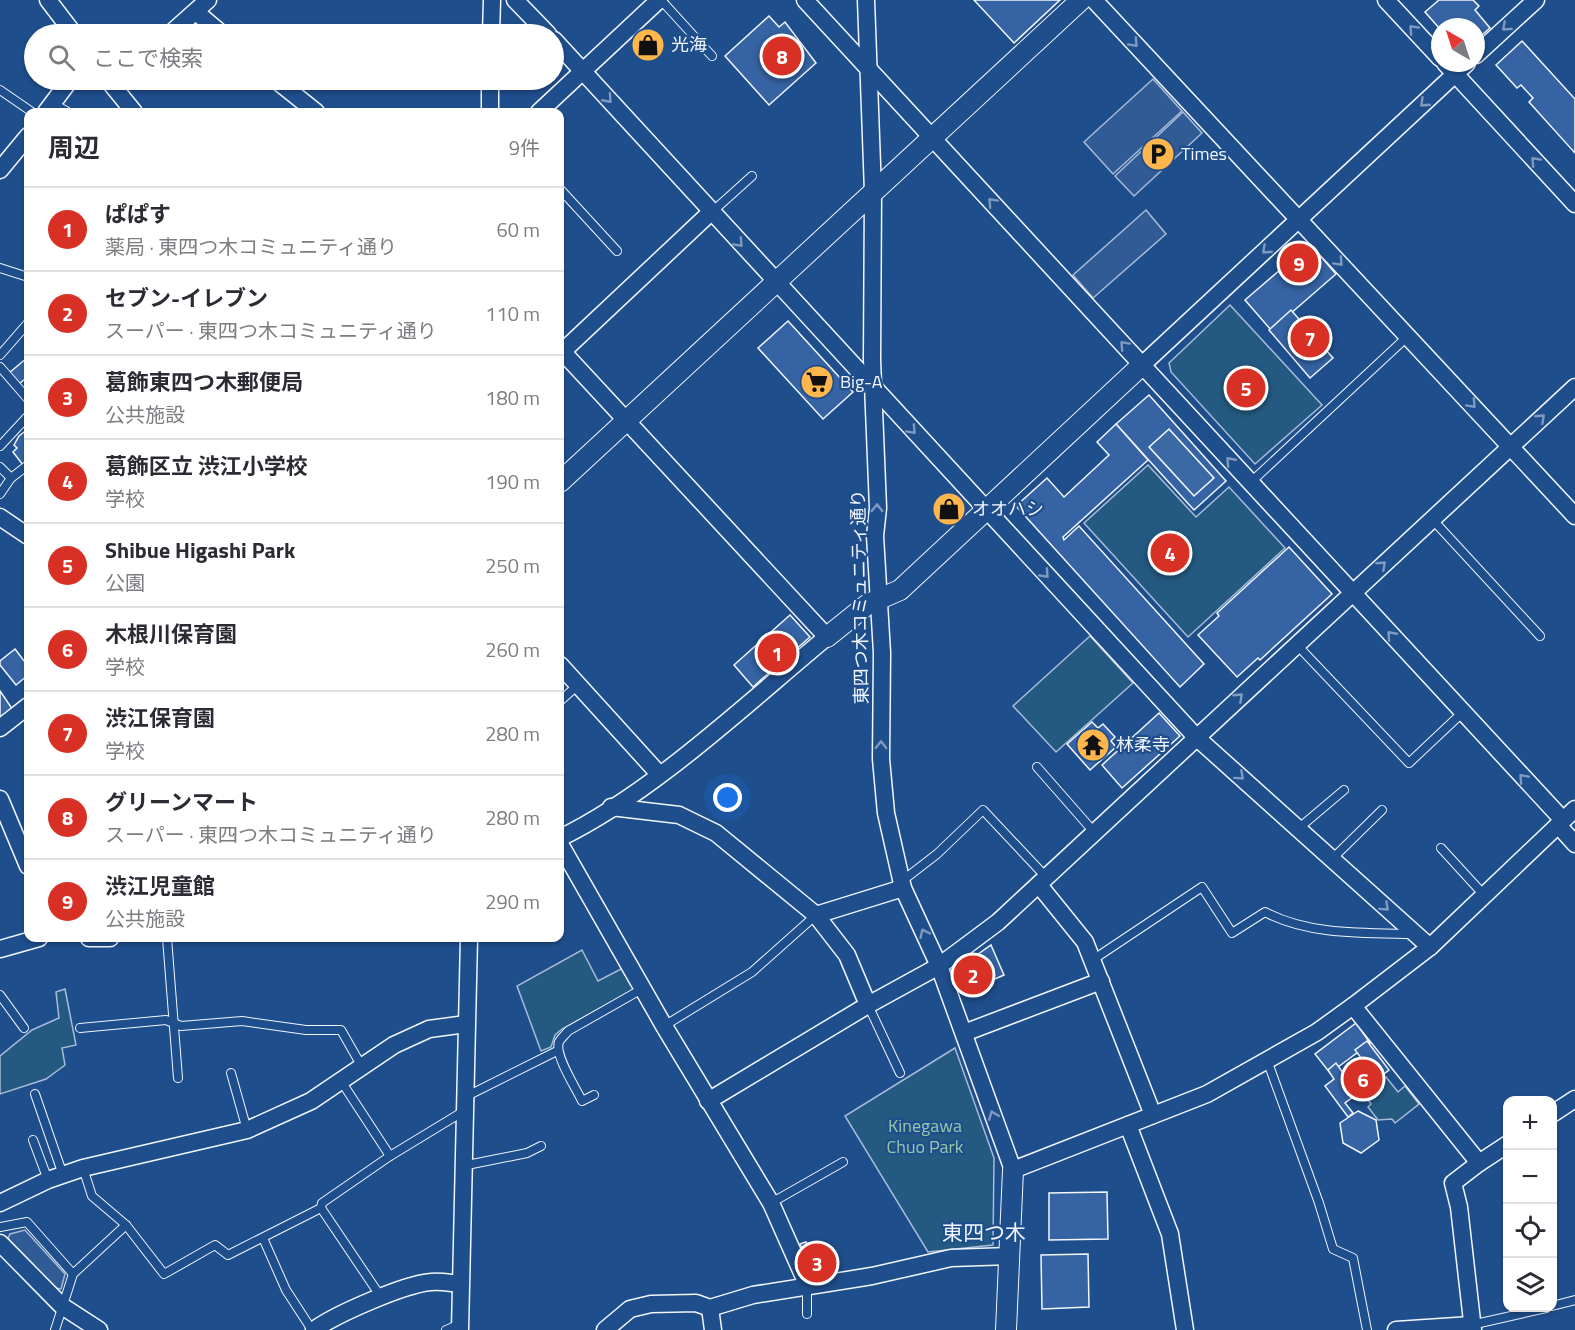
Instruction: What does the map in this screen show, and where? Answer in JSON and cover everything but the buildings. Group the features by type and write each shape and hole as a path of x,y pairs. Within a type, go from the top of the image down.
{"street":[{"path":"48,0 66,24"},
{"path":"182,24 208,0"},
{"path":"491,24 492,0"},
{"path":"515,0 538,24"},
{"path":"564,89 660,0"},
{"path":"805,0 1462,713 1566,818 1575,844"},
{"name":"東四つ木コミュニティ通り","path":"866,0 873,192 873,387 882,653 881,759 886,813 902,885 939,966 1013,1170"},
{"path":"564,473 627,421 1081,0"},
{"path":"1094,0 1575,516"},
{"path":"1386,0 1431,48"},
{"path":"1485,47 1536,0"},
{"path":"196,12 210,24"},
{"path":"564,51 1196,737 1430,947"},
{"path":"564,836 659,774 868,604 900,590 1299,219 1451,72"},
{"path":"1460,72 1575,204"},
{"path":"49,108 62,90"},
{"path":"116,90 131,108"},
{"path":"288,90 311,108"},
{"path":"490,90 490,108"},
{"path":"543,108 563,90"},
{"path":"0,169 24,145"},
{"path":"564,347 711,212"},
{"path":"564,353 827,637"},
{"path":"708,1101 868,1005 939,966 998,922 1575,387"},
{"path":"0,517 24,533"},
{"path":"564,669 659,774"},
{"path":"0,728 24,710"},
{"path":"0,799 24,856"},
{"path":"611,807 679,815 716,833 816,915 847,955 868,1005"},
{"path":"1006,1330 1013,1170 1207,1094 1317,1032 1430,947 1566,818"},
{"path":"564,851 642,989 771,1203 807,1284"},
{"path":"1042,881 1086,942 1153,1115"},
{"path":"816,915 902,885"},
{"path":"0,949 25,942"},
{"path":"459,1327 469,942"},
{"path":"964,1033 1101,981"},
{"path":"1353,1006 1479,1164"},
{"path":"0,1203 83,1168 247,1130 311,1101 361,1065 394,1045 429,1029 466,1024"},
{"path":"1557,1111 1575,1099"},
{"path":"1128,1125 1170,1234 1185,1330"},
{"path":"1396,1330 1472,1327 1459,1207 1453,1183 1503,1147"},
{"path":"0,1243 62,1306 99,1330"},
{"path":"605,1330 630,1309 651,1304 696,1303 710,1308 753,1295 807,1284 872,1275 951,1258 1010,1256"},
{"path":"313,1330 333,1316 431,1282 459,1284"},
{"path":"710,1308 713,1330"}],"lane":[{"path":"660,0 712,56"},
{"path":"0,90 26,108"},
{"path":"711,212 752,176"},
{"path":"564,193 616,251"},
{"path":"0,268 24,276"},
{"path":"0,355 24,328"},
{"path":"1250,483 1408,336"},
{"path":"0,366 24,394"},
{"path":"0,446 24,420"},
{"path":"0,467 11,478"},
{"path":"0,494 11,478 24,468"},
{"path":"1432,519 1540,636"},
{"path":"1296,645 1409,763 1462,713"},
{"path":"564,697 578,685"},
{"path":"1037,767 1094,832"},
{"path":"1299,828 1344,790"},
{"path":"902,885 983,810 1042,881"},
{"path":"1332,859 1383,810"},
{"path":"1441,848 1485,895"},
{"path":"1094,959 1202,887 1232,933 1265,912 1287,924 1361,933 1415,934"},
{"path":"664,1026 752,972 816,915"},
{"path":"167,942 178,1078"},
{"path":"594,1095 582,1101 557,1051 559,1041 568,1031 642,989"},
{"path":"0,995 24,1028"},
{"path":"868,1005 900,1072"},
{"path":"80,1028 166,1020 181,1026 242,1021 306,1030 341,1030 361,1065"},
{"path":"83,1168 92,1196 126,1226 164,1274 215,1245 228,1255 321,1208 322,1203 464,1104 557,1051"},
{"path":"1267,1060 1319,1203 1333,1249 1353,1258 1367,1330"},
{"path":"231,1073 247,1130"},
{"path":"340,1080 390,1156"},
{"path":"35,1094 55,1178"},
{"path":"33,1140 55,1178"},
{"path":"462,1166 526,1153 541,1146"},
{"path":"771,1203 843,1162"},
{"path":"321,1208 382,1298"},
{"path":"0,1227 27,1222 73,1274"},
{"path":"55,1330 73,1274 126,1226"},
{"path":"262,1238 286,1290 313,1330"},
{"path":"807,1284 807,1314"},
{"path":"1557,1305 1575,1300"},
{"path":"1472,1327 1530,1312"}],"green space":[{"path":"1230,305 1322,405 1255,464 1171,372 1169,363"},
{"path":"1148,465 1196,517 1229,487 1285,548 1188,637 1084,523"},
{"path":"1090,636 1133,683 1056,752 1013,706"},
{"path":"582,950 598,981 623,968 634,987 632,991 562,1029 555,1035 551,1047 541,1051 517,986"},
{"path":"65,989 76,1045 62,1048 65,1065 46,1079 0,1094 0,1056 32,1030 59,1018 56,992"},
{"name":"Kinegawa Chuo Park","path":"955,1048 994,1158 993,1245 928,1252 845,1116"},
{"path":"1386,1077 1398,1092 1405,1086 1419,1104 1395,1123 1392,1119 1378,1120 1368,1107 1371,1104 1364,1094"}],"shaded area":[{"path":"1153,79 1182,111 1113,174 1084,142"},
{"name":"Times","path":"1183,112 1202,133 1134,196 1115,176"},
{"path":"1146,210 1166,234 1093,298 1073,275"},
{"path":"1169,429 1214,478 1194,496 1149,447"},
{"path":"25,1230 65,1274 61,1289 54,1288 7,1241 10,1234"}],"place":[{"name":"光海","path":"648,45"},
{"name":"グリーンマート","path":"782,56"},
{"name":"Times","path":"1158,154"},
{"name":"渋江児童館","path":"1299,263"},
{"name":"渋江保育園","path":"1310,338"},
{"name":"Big-A","path":"817,382"},
{"name":"Shibue Higashi Park","path":"1246,388"},
{"name":"オオハシ","path":"949,509"},
{"name":"葛飾区立 渋江小学校","path":"1170,553"},
{"name":"ぱぱす","path":"777,653"},
{"name":"林柔寺","path":"1093,745"},
{"name":"セブン-イレブン","path":"973,975"},
{"name":"木根川保育園","path":"1363,1079"},
{"name":"葛飾東四つ木郵便局","path":"817,1263"}],"district":[{"name":"東四つ木","path":"984,1233"}]}
